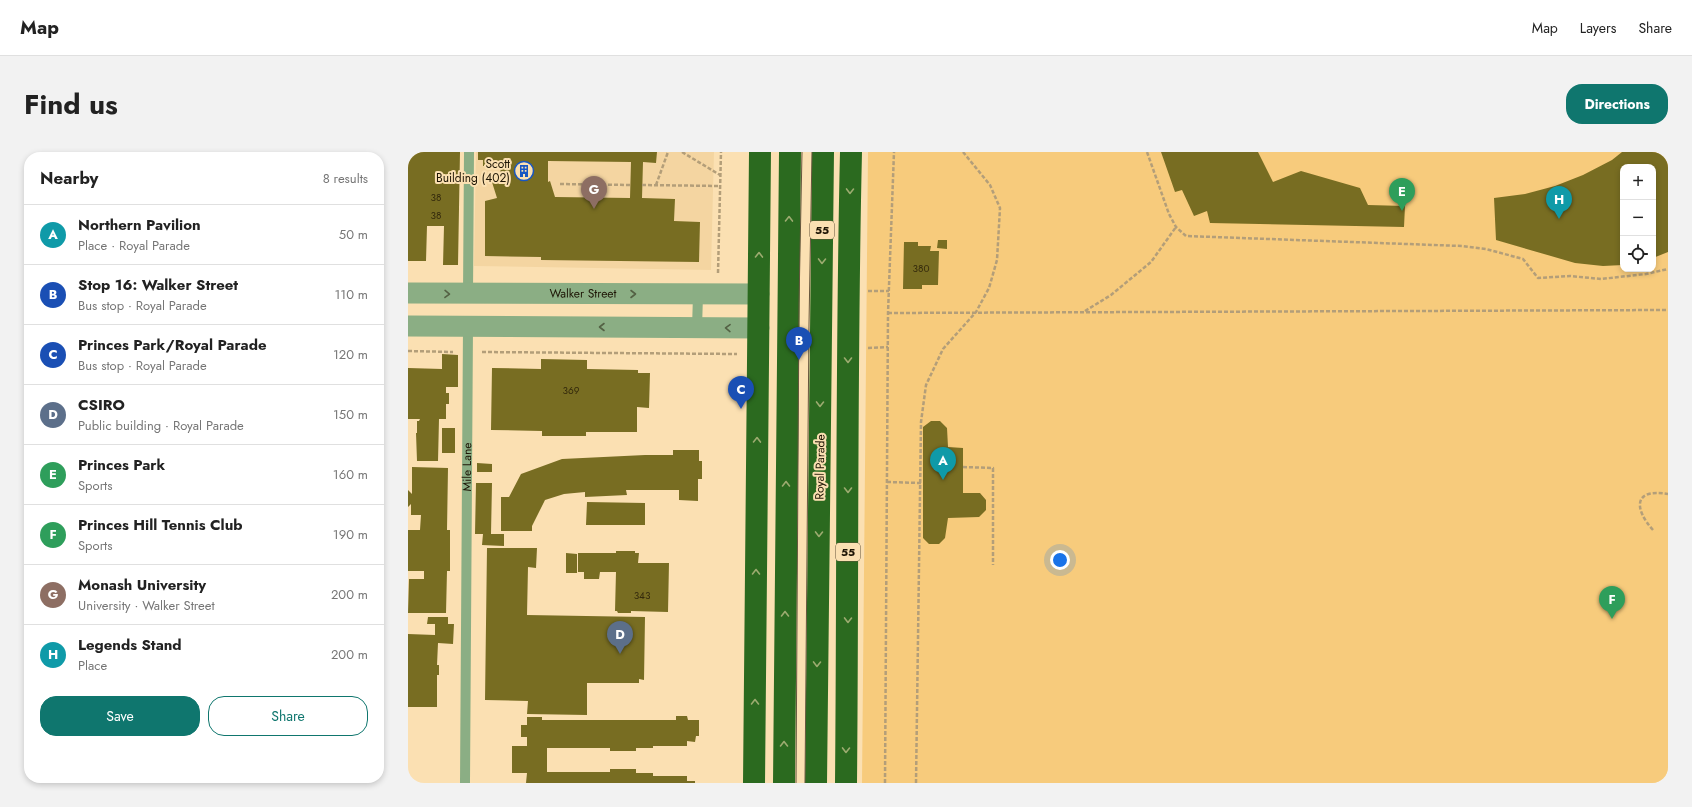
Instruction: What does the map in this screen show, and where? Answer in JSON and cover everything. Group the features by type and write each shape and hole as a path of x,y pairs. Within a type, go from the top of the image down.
{"highway":[{"path":"754,783 760,152"},
{"path":"784,783 790,152"},
{"name":"Royal Parade","path":"816,783 823,152"},
{"name":"55","path":"846,783 848,318 851,152"},
{"path":"759,294 788,300 821,316"},
{"path":"758,328 788,326 821,316 848,318"},
{"path":"818,588 848,589"}],"street":[{"name":"Walker Street","path":"408,293 759,294"},
{"name":"Mile Lane","path":"468,294 468,326"},
{"path":"408,326 758,328"}],"lane":[{"name":"Mile Lane","path":"468,294 469,152"},
{"path":"697,328 698,295"},
{"name":"Mile Lane","path":"465,783 468,326"}],"path":[{"path":"656,185 668,152"},
{"path":"682,152 720,175"},
{"path":"719,273 721,152"},
{"path":"885,783 888,313 894,152"},
{"path":"916,783 921,483 920,422 926,385 943,349 976,312 989,288 997,260 1000,208 990,185 963,152"},
{"path":"1147,152 1168,214 1176,227 1186,236 1462,246 1486,249 1523,259 1538,278 1570,276 1601,279 1646,274 1668,269"},
{"path":"560,184 631,185"},
{"path":"642,185 720,186"},
{"path":"1083,312 1111,295 1151,262 1176,227"},
{"path":"888,313 1668,310"},
{"path":"408,351 737,354"},
{"path":"963,467 993,468 993,565"},
{"path":"887,482 921,483"},
{"path":"1653,530 1642,515 1639,506 1641,499 1647,494 1653,492 1668,494"}],"shaded area":[{"path":"476,152 714,152 711,270 474,266"},
{"path":"868,152 1668,152 1668,783 862,783"}],"building":[{"path":"408,152 460,152 458,265 443,265 444,226 427,226 426,261 408,261"},
{"path":"478,152 657,152 656,163 643,162 642,198 675,199 674,221 700,222 699,262 541,260 541,257 485,256 485,201 497,198 491,179 500,176 501,166 483,166 483,160 478,160","holes":["548,161 631,162 630,198 555,197 550,181 548,182"]},
{"path":"1161,152 1258,152 1273,182 1301,171 1360,188 1368,205 1405,206 1404,227 1210,223 1207,211 1194,216 1182,190 1175,192"},
{"path":"1622,152 1668,152 1668,252 1656,257 1656,164 1620,164 1620,265 1603,266 1575,263 1496,240 1494,198 1525,194 1555,186 1583,175 1612,160"},
{"path":"938,240 947,240 947,249 937,248"},
{"path":"904,242 918,242 918,246 931,246 930,251 939,251 938,285 922,285 922,289 903,289"},
{"path":"442,354 458,355 458,387 446,387 446,393 449,393 449,404 446,404 446,419 439,419 438,461 417,461 416,433 417,421 420,419 408,419 408,368 442,369"},
{"path":"541,359 587,360 587,369 638,370 638,373 650,373 649,408 637,407 637,432 586,432 586,436 542,436 542,431 491,430 492,368 541,369"},
{"path":"931,421 940,421 947,428 948,447 963,448 963,493 980,493 986,500 986,510 979,517 948,518 945,538 939,544 929,544 923,538 923,427"},
{"path":"442,428 455,428 455,453 442,453"},
{"path":"673,450 699,450 699,461 702,461 702,479 698,479 698,501 679,500 679,490 626,490 627,495 585,497 585,492 564,494 545,500 532,526 532,531 501,531 501,497 509,497 521,474 562,459 673,455"},
{"path":"477,463 492,464 492,472 477,472"},
{"path":"412,467 448,468 447,530 450,530 450,571 447,571 446,613 408,613 409,579 424,579 424,571 408,571 408,530 420,530 421,515 411,515 411,504 408,507 408,490 412,494"},
{"path":"476,483 492,483 491,534 504,534 504,546 482,545 483,534 475,534"},
{"path":"587,502 645,503 645,525 586,525"},
{"path":"487,548 537,548 536,568 528,567 527,615 645,617 644,680 639,679 639,683 587,683 587,715 527,714 528,701 485,700"},
{"path":"616,551 635,551 635,553 639,553 638,563 669,563 668,612 631,611 631,613 618,613 615,611 616,572 600,572 599,579 584,579 584,572 578,572 578,553 616,553"},
{"path":"566,553 577,554 577,573 566,573"},
{"path":"428,617 448,617 448,624 454,624 453,644 438,643 437,665 439,665 439,675 437,675 437,707 408,707 408,634 435,635 435,624 427,624"},
{"path":"676,716 687,716 688,720 699,720 699,736 696,736 695,742 687,741 687,746 653,746 653,748 636,748 636,751 610,751 610,748 547,748 547,772 610,772 610,769 636,769 636,773 653,773 653,776 687,776 687,781 695,781 695,783 526,783 527,773 512,773 512,746 527,746 527,737 521,737 521,725 527,725 527,717 542,717 542,720 676,720"}],"tram line":[{"path":"796,783 799,303 802,152"},
{"path":"805,783 812,152"}],"place":[{"name":"Scott Building (402)","path":"524,171"},
{"name":"Monash University","path":"594,209"},
{"name":"Princes Park","path":"1402,211"},
{"name":"Legends Stand","path":"1559,219"},
{"name":"Stop 16: Walker Street","path":"799,360"},
{"name":"Princes Park/Royal Parade","path":"741,409"},
{"name":"Northern Pavilion","path":"943,480"},
{"name":"Princes Hill Tennis Club","path":"1612,619"},
{"name":"CSIRO","path":"620,654"}]}
